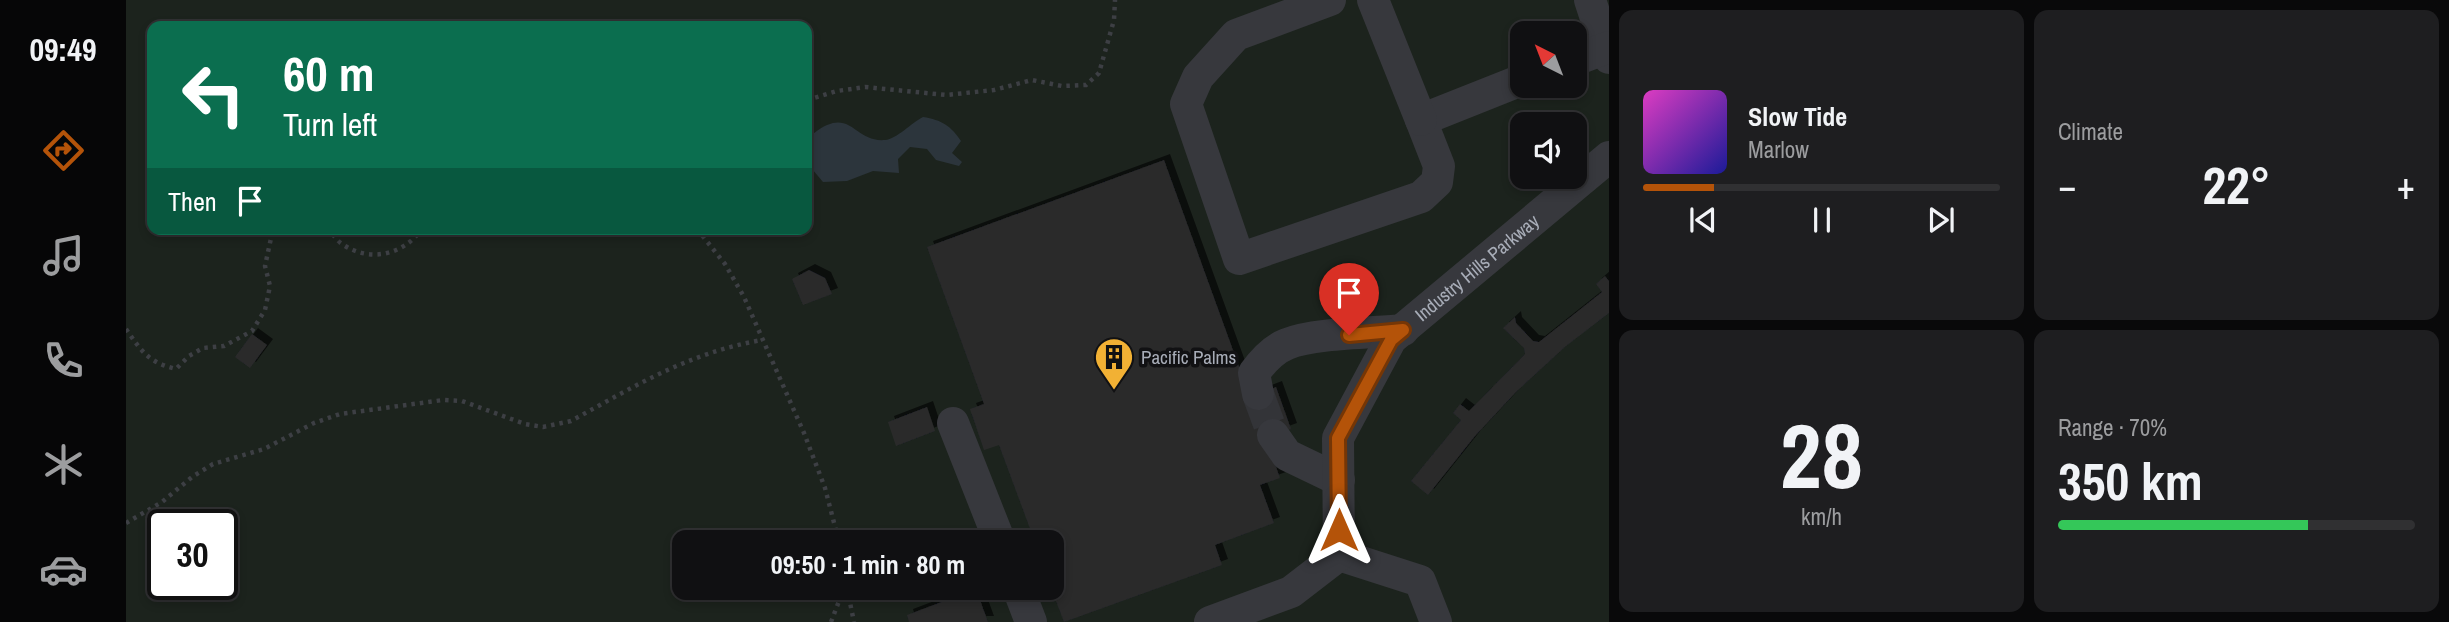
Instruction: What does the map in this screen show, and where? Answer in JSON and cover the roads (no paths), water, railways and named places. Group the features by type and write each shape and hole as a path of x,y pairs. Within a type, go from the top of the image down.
{"street":[{"path":"1330,0 1236,35 1198,77 1186,104 1239,259 1421,197 1437,182 1439,166 1373,0"},
{"path":"1587,57 1608,51 1590,0"},
{"path":"1421,120 1510,85"},
{"name":"Industry Hills Parkway","path":"1339,555 1338,438 1391,340 1609,157"},
{"path":"1258,394 1254,373 1262,362 1285,344 1322,337 1403,330"},
{"path":"953,423 995,530"},
{"path":"1273,435 1287,455 1339,480"},
{"path":"1210,622 1291,592 1339,555 1420,581 1436,622"},
{"path":"1023,600 1031,622"}],"tunnel":[{"path":"1258,394 1273,435"}],"place":[{"name":"Pacific Palms","path":"1114,391"}]}
